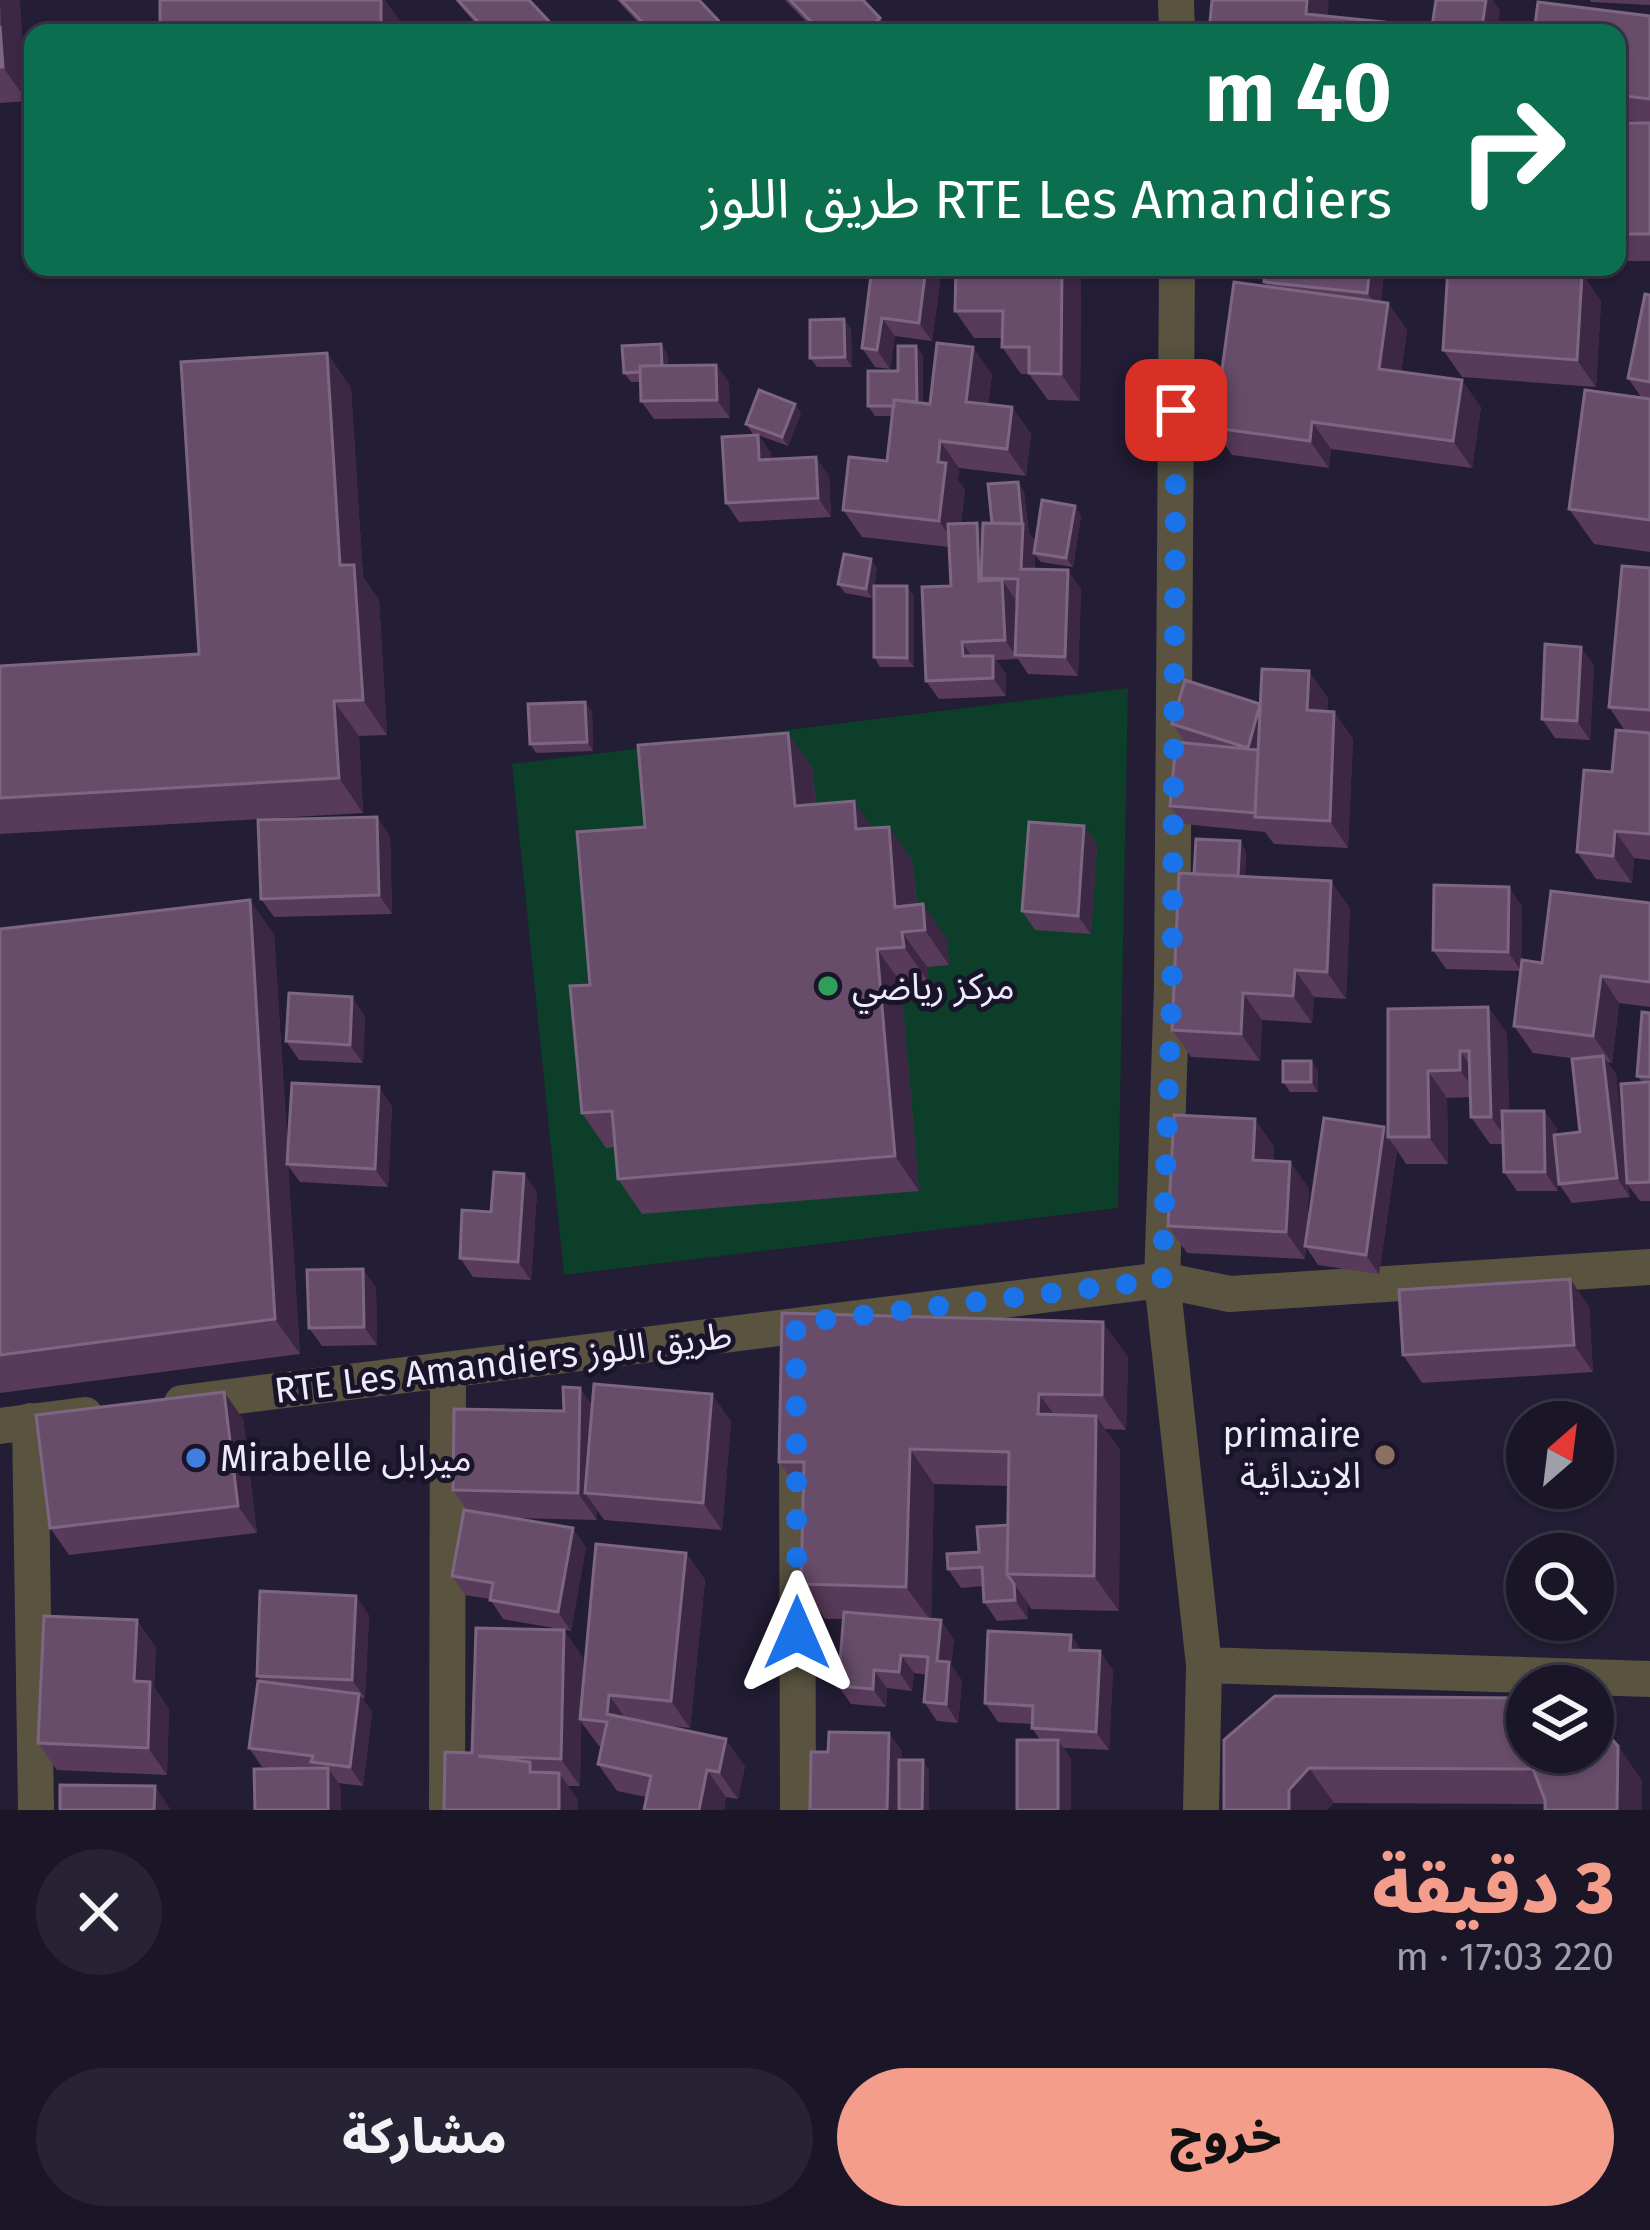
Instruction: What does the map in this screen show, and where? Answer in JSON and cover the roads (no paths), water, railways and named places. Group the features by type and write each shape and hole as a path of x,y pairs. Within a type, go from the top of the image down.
{"street":[{"path":"1177,276 1172,985 1162,1280 1204,1665 1201,1810"},
{"name":"RTE Les Amandiers طريق اللوز","path":"15,1424 1162,1280 1230,1294 1650,1267"},
{"path":"796,1323 796,1370"},
{"path":"447,1810 448,1370"},
{"path":"796,1416 798,1810"},
{"path":"15,1424 36,1810"},
{"path":"1204,1665 1650,1679"}],"place":[{"name":"مركز رياضي","path":"828,986"},
{"name":"primaire الابتدائية","path":"1385,1455"},
{"name":"Mirabelle ميرابل","path":"196,1458"}]}
